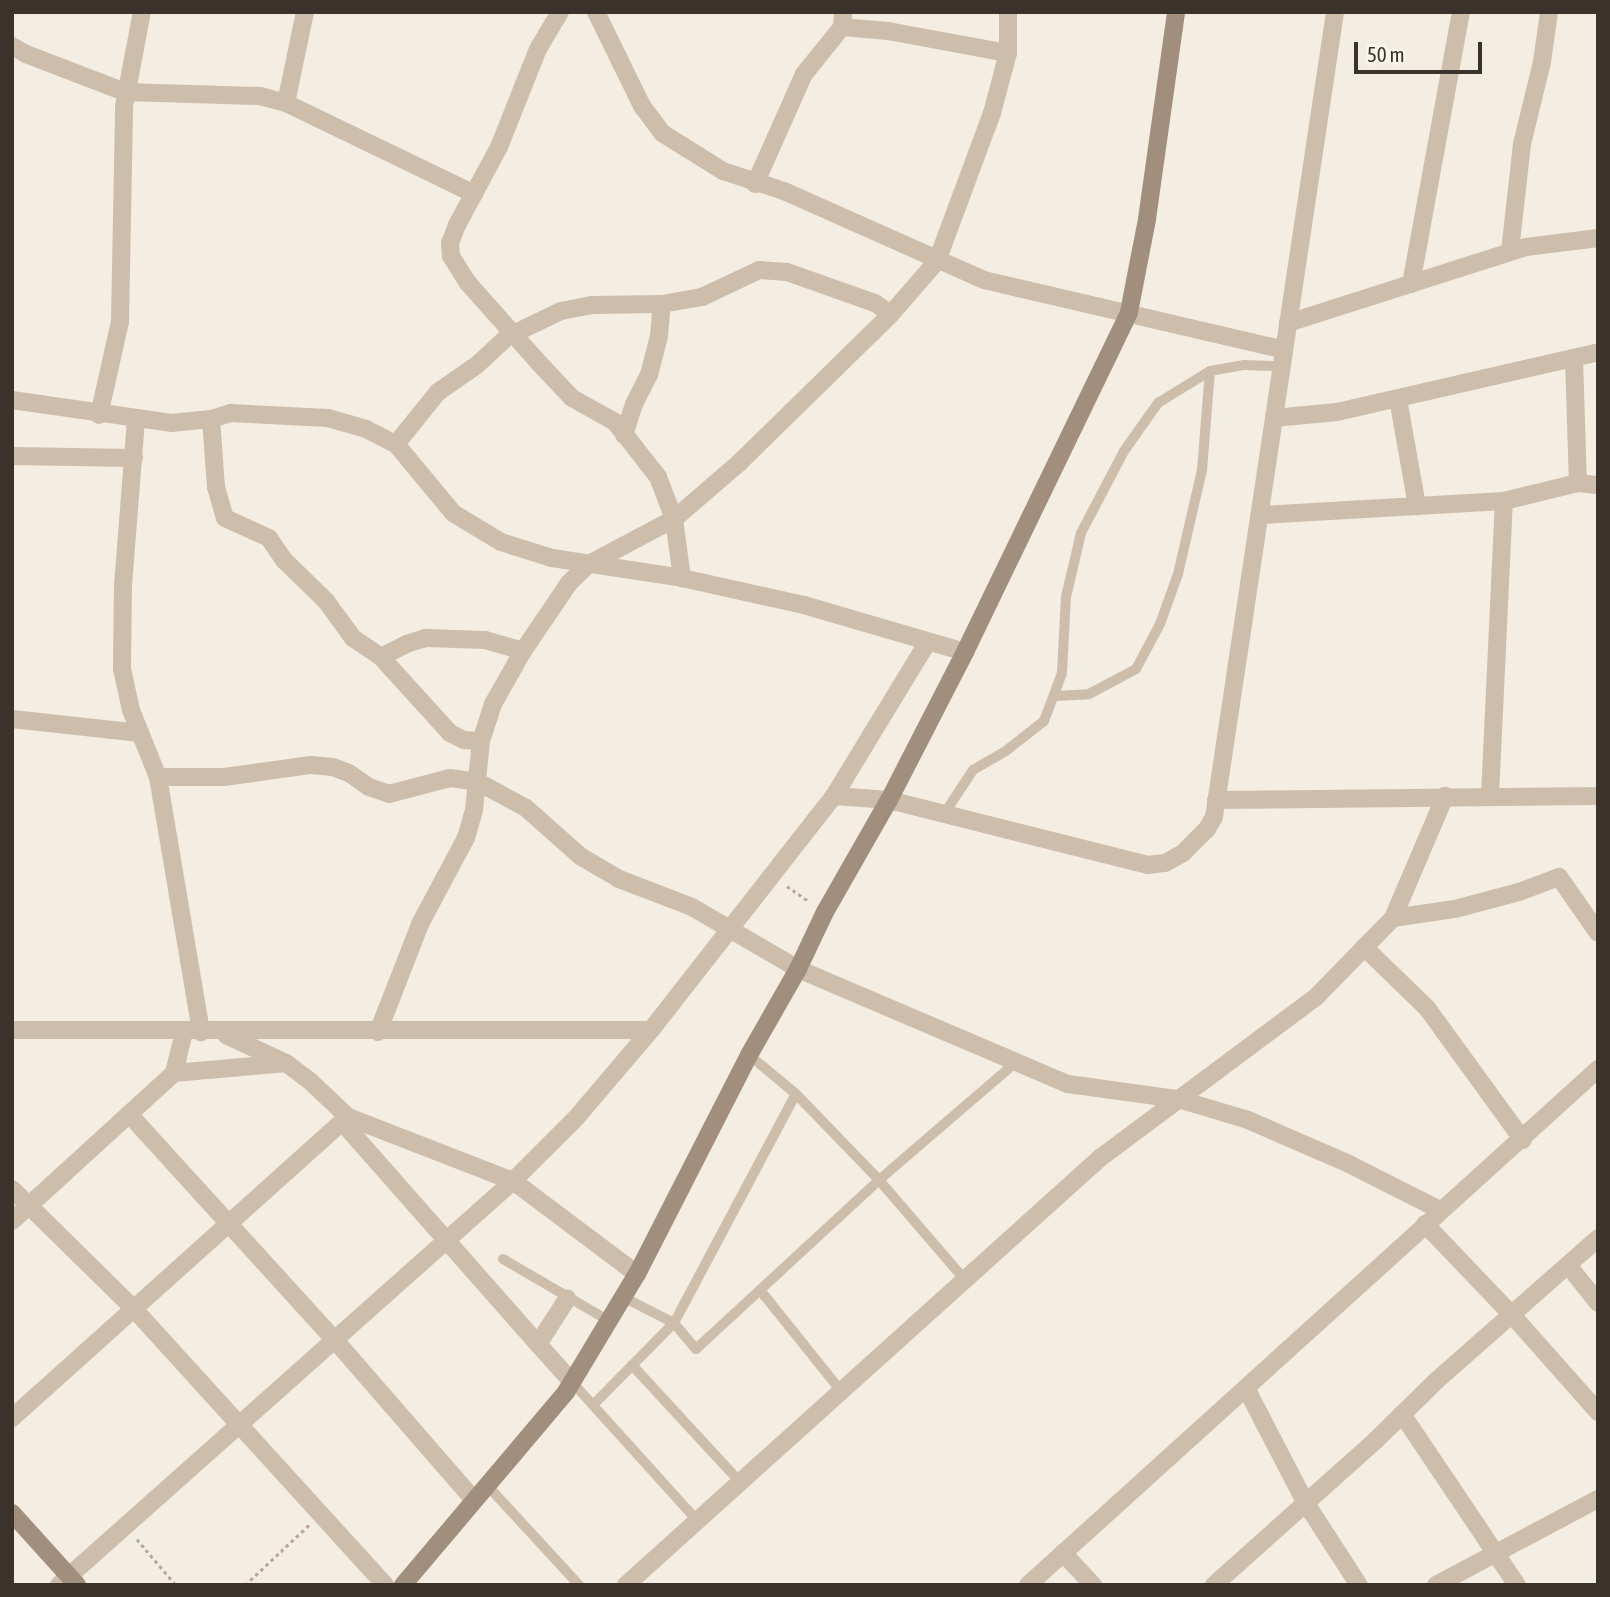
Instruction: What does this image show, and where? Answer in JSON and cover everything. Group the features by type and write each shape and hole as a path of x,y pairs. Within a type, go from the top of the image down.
{"street":[{"path":"99,415 120,322 125,92 142,12"},
{"path":"286,103 305,12"},
{"path":"560,12 538,49 499,147 450,243 452,256 468,283 572,398 615,422 658,477 674,519 682,578"},
{"path":"596,12 642,106 662,133 723,171 755,184 784,191 984,280 1079,304 1129,312 1283,358"},
{"path":"378,1032 420,924 466,838 478,782 481,741 493,705 523,651 569,583 589,564 674,519 739,463 891,314 937,261 992,113 1008,52 1008,12"},
{"path":"403,1585 572,1382 609,1321 637,1274 749,1055 798,969 825,912 889,800 965,652 1129,312 1147,219 1176,12"},
{"path":"834,796 889,800 1148,864 1166,863 1196,840 1214,817 1335,12"},
{"path":"1411,284 1461,12"},
{"path":"1510,251 1522,144 1542,62 1549,12"},
{"path":"755,184 804,74 842,20 1008,52"},
{"path":"13,46 125,92 260,96 286,103 474,194"},
{"path":"1288,323 1510,251 1598,239"},
{"path":"396,444 438,392 477,365 514,333 561,311 592,304 662,304 702,297 759,270 787,272 875,303 891,314"},
{"path":"624,435 634,404 649,375 659,336 662,304"},
{"path":"1274,418 1337,412 1598,352"},
{"path":"1574,358 1578,483"},
{"path":"1398,399 1417,506"},
{"path":"12,400 99,415 171,423 211,419 230,413 328,418 366,429 396,444 453,513 501,542 552,558 682,578 817,609 965,652"},
{"path":"211,419 216,487 225,519 270,538 284,560 326,601 353,638 381,657 450,733 464,740 481,741"},
{"path":"12,1221 174,1073 192,1032 158,777 131,710 122,669 123,584 136,420"},
{"path":"12,456 134,458"},
{"path":"1261,515 1504,501 1578,483 1598,485"},
{"path":"1490,796 1504,501"},
{"path":"381,657 406,644 426,638 485,640 523,651"},
{"path":"12,1513 68,1582 126,1526 513,1181 576,1118 651,1030 834,796 927,643"},
{"path":"12,719 140,733"},
{"path":"158,777 224,777 311,765 349,773 369,787 389,794 450,778 478,782 526,808 580,856 619,879 692,906 798,969 1069,1084 1178,1099 1248,1120 1349,1164 1440,1210"},
{"path":"626,1585 696,1519 966,1281 1100,1158 1316,997 1393,918 1445,796"},
{"path":"1216,800 1598,796"},
{"path":"1393,918 1455,909 1519,892 1559,877 1598,933"},
{"path":"1364,947 1427,1008 1522,1140"},
{"path":"12,1030 651,1030"},
{"path":"220,1032 286,1063 312,1082 445,1241 572,1382"},
{"path":"174,1073 286,1063"},
{"path":"1028,1585 1598,1069"},
{"path":"129,1114 334,1339 474,1500"},
{"path":"345,1120 513,1181 637,1274"},
{"path":"12,1418 345,1120"},
{"path":"12,1189 134,1309 385,1585"},
{"path":"1424,1224 1512,1315 1596,1408"},
{"path":"1214,1585 1598,1238"},
{"path":"1567,1265 1598,1303"},
{"path":"538,1344 567,1299"},
{"path":"1246,1388 1305,1502 1359,1585"},
{"path":"1402,1414 1517,1585"},
{"path":"1436,1585 1598,1499"},
{"path":"1063,1553 1093,1585"}],"lane":[{"path":"944,814 973,770 1007,750 1044,721 1062,673 1066,597 1081,533 1124,451 1158,403 1210,371 1283,358"},
{"path":"1055,696 1089,694 1136,669 1160,624 1178,574 1202,470 1210,371"},
{"path":"749,1055 796,1094 879,1180 966,1281"},
{"path":"623,1297 674,1323 695,1349 879,1180 1016,1062"},
{"path":"593,1405 674,1323 796,1094"},
{"path":"503,1259 567,1299 609,1321"},
{"path":"760,1290 841,1391"},
{"path":"632,1365 739,1481"},
{"path":"572,1382 696,1519"},
{"path":"486,1485 579,1585"}],"path":[{"path":"772,876 825,912"},
{"path":"245,1585 319,1514"},
{"path":"126,1526 174,1584"}]}
